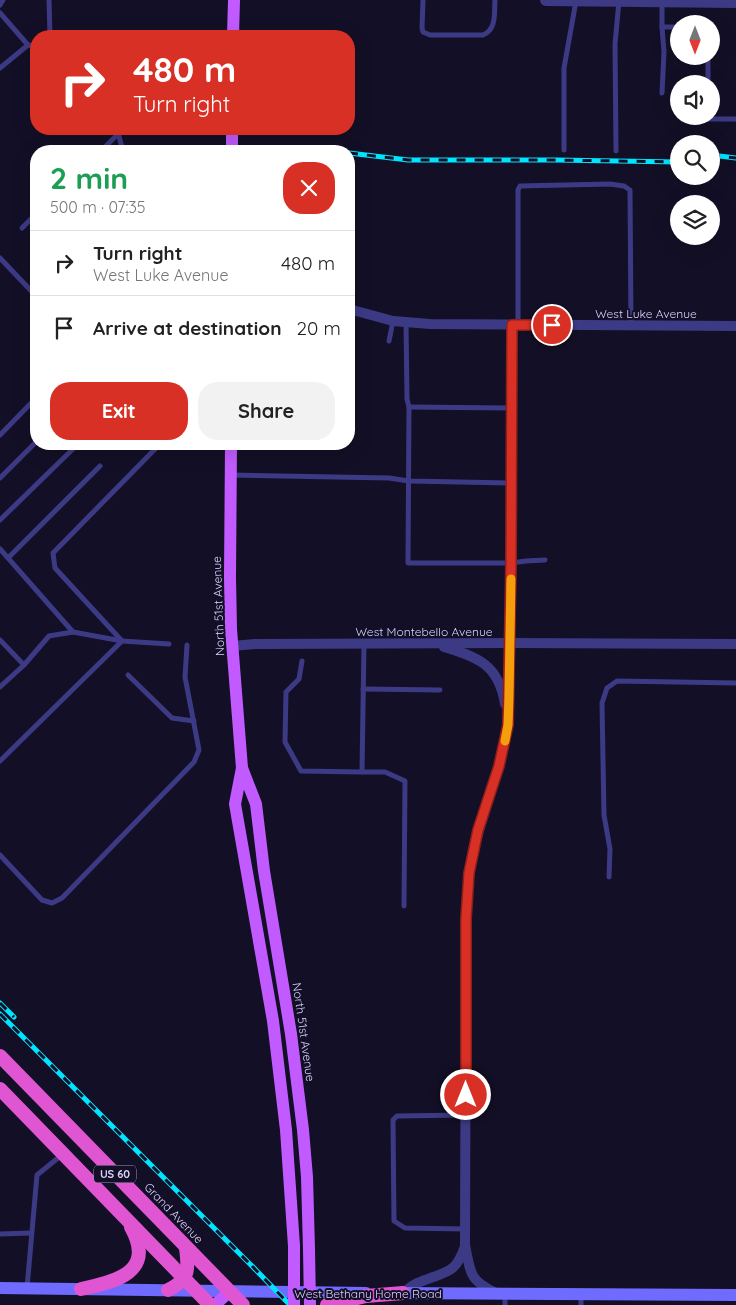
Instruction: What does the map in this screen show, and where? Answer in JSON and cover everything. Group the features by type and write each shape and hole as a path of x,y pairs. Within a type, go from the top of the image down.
{"highway":[{"name":"Grand Avenue","path":"0,1056 241,1304"},
{"name":"US 60","path":"0,1089 210,1305"},
{"path":"81,1289 117,1280 135,1266 138,1254 138,1241 125,1218"},
{"path":"168,1290 185,1278 188,1266 186,1248"},
{"path":"327,1305 366,1296 403,1293"}],"main road":[{"path":"233,30 234,0"},
{"name":"North 51st Avenue","path":"231,450 230,578 232,646 242,768 235,804 274,1030 286,1130 294,1246 294,1305"},
{"name":"North 51st Avenue","path":"242,768 256,804 264,871 291,1034 304,1139 310,1305"},
{"name":"West Bethany Home Road","path":"0,1288 403,1293 581,1300 736,1295"},
{"path":"214,1305 230,1291"},
{"path":"241,1304 252,1292"}],"street":[{"path":"546,0 736,2"},
{"name":"West Luke Avenue","path":"355,311 406,323 736,326"},
{"path":"504,1298 474,1280 465,1245 466,919 469,873 478,830 499,766 508,725 512,408 515,325"},
{"name":"West Montebello Avenue","path":"232,646 255,644 736,644"},
{"path":"433,644 463,652 485,663 495,676 503,694 508,725"},
{"path":"403,1293 417,1283 444,1274 454,1268 461,1260 465,1245"}],"lane":[{"path":"0,5 3,0"},
{"path":"49,0 50,30"},
{"path":"423,0 423,32 430,35 483,35 489,33 493,28 495,0"},
{"path":"564,150 564,68 576,0"},
{"path":"616,150 615,44 620,1"},
{"path":"662,1 664,52 662,93"},
{"path":"0,13 28,44 0,68"},
{"path":"662,27 670,27"},
{"path":"720,119 736,119"},
{"path":"106,145 115,135"},
{"path":"515,325 518,190 520,186 610,184 624,186 630,190 631,325"},
{"path":"22,228 30,220"},
{"path":"0,258 30,290"},
{"path":"389,341 393,321"},
{"path":"406,323 407,399 409,407 408,563 511,564 545,560"},
{"path":"0,435 30,404"},
{"path":"409,407 512,408"},
{"path":"0,478 30,448"},
{"path":"0,520 72,450"},
{"path":"122,641 55,568 53,553 154,450"},
{"path":"8,558 100,466"},
{"path":"231,475 511,483"},
{"path":"0,549 73,632"},
{"path":"0,687 24,665 49,636 73,632 122,641 169,644"},
{"path":"0,640 24,665"},
{"path":"0,761 122,641"},
{"path":"362,772 364,644"},
{"path":"0,855 42,900 52,903 62,898 194,762 199,750 185,677 187,645"},
{"path":"302,661 299,680 286,692 285,742 301,771 385,772 405,781 404,906"},
{"path":"128,675 172,718 194,722"},
{"path":"609,877 610,849 604,815 602,703 607,688 616,682 736,683"},
{"path":"363,689 440,690"},
{"path":"465,1229 405,1228 394,1221 393,1120 397,1116 466,1114"},
{"path":"27,1288 37,1175 63,1154"},
{"path":"0,1234 32,1233"}],"railway":[{"path":"355,154 408,160 670,162"},
{"path":"720,156 736,158"},
{"path":"0,1003 14,1017"},
{"path":"0,1014 255,1269"},
{"path":"252,1266 290,1305"}],"slow traffic":[{"path":"505,741 508,725 511,579"}],"route":[{"path":"466,1095 466,919 469,873 472,850 499,766 508,725 512,325 552,325"}]}
